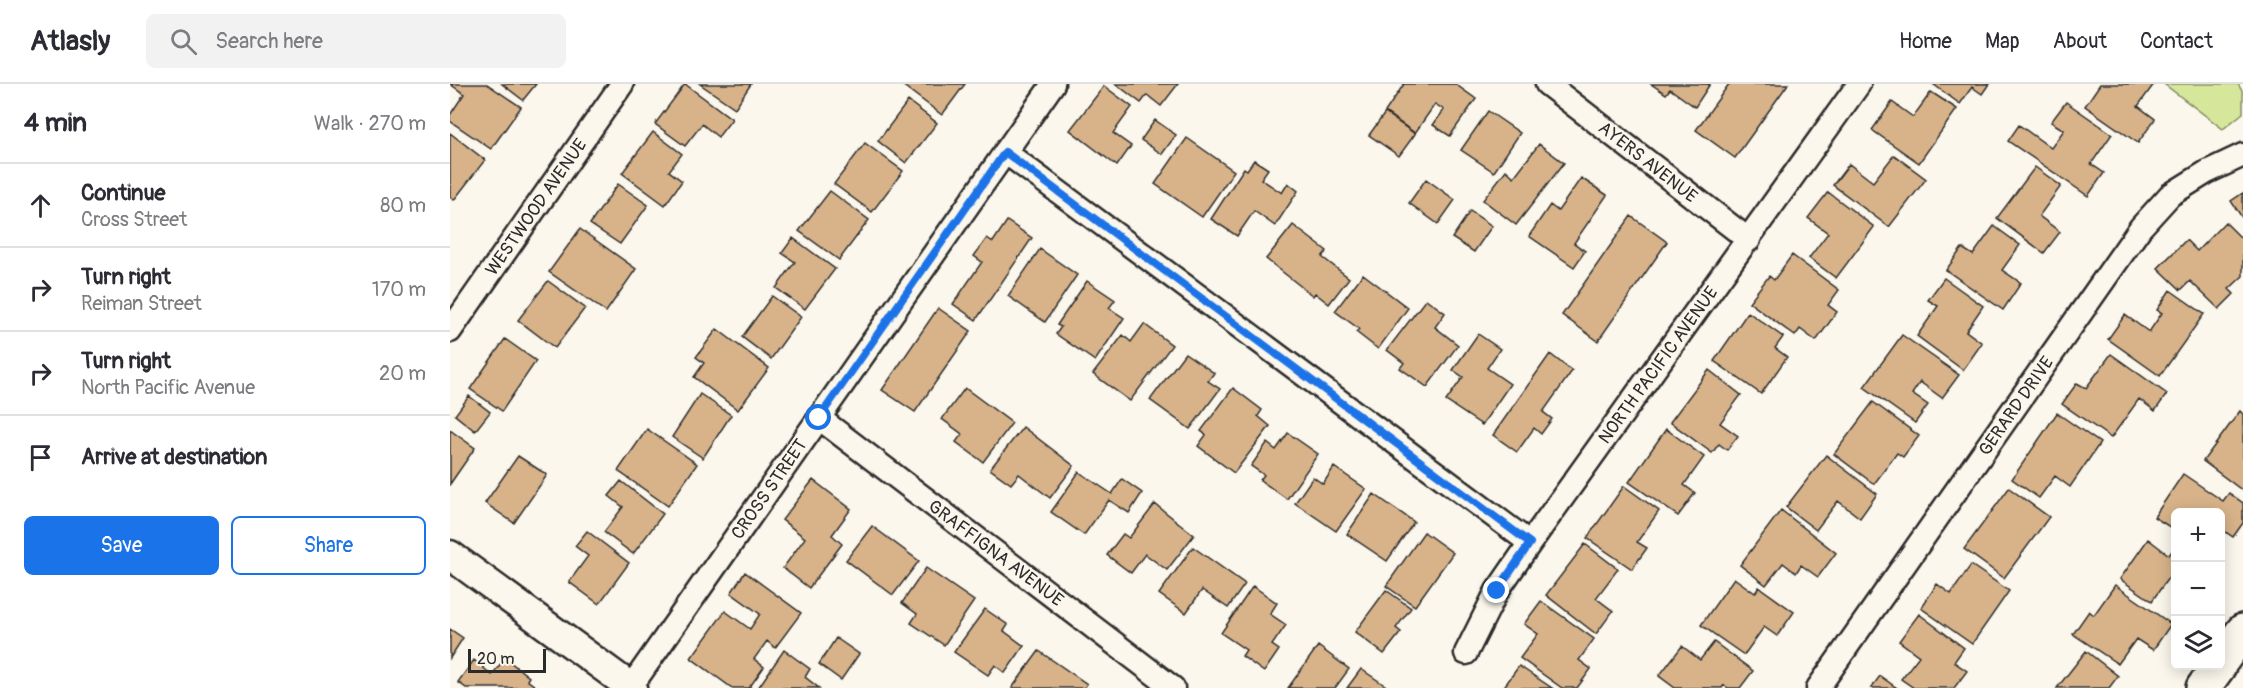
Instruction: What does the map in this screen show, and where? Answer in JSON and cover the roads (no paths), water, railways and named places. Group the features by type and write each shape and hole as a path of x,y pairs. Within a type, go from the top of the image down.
{"main road":[{"path":"2225,657 2243,631"},
{"path":"2203,688 2216,670"}],"street":[{"name":"WESTWOOD AVENUE","path":"450,331 622,84"},
{"name":"CROSS STREET","path":"631,688 1053,84"},
{"name":"AYERS AVENUE","path":"1547,84 1749,240"},
{"name":"NORTH PACIFIC AVENUE","path":"1466,653 1497,591 1530,543 1859,84"},
{"path":"1005,152 1530,543"},
{"name":"GERARD DRIVE","path":"1818,688 2141,227 2170,195 2207,172 2243,155"},
{"name":"GRAFFIGNA AVENUE","path":"819,418 1173,688"},
{"path":"450,555 631,688"}]}
